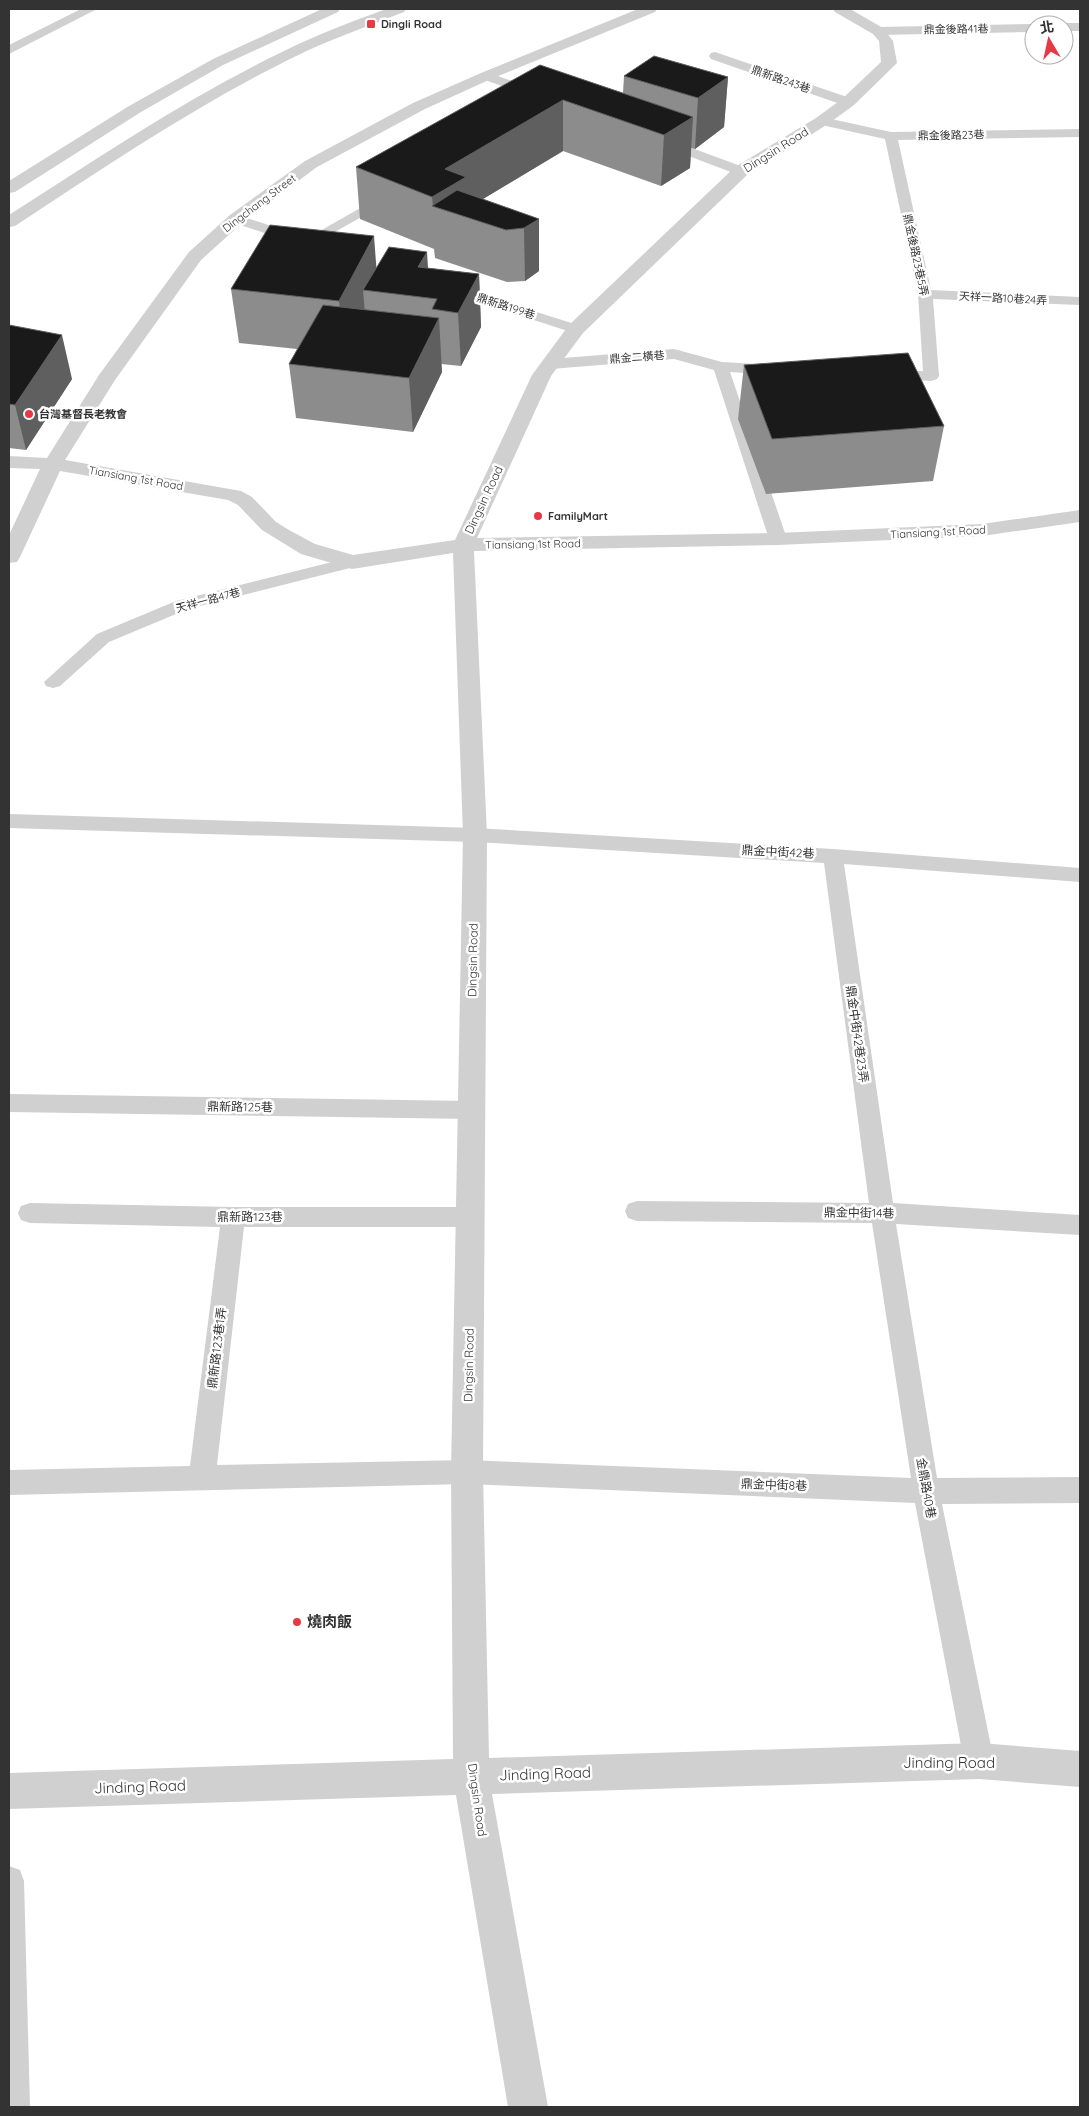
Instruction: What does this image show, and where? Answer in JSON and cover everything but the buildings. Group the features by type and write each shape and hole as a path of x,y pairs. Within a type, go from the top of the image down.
{"street":[{"path":"9,188 135,109 218,62 333,9"},
{"path":"9,222 142,137 239,80 328,36 400,9"},
{"name":"Dingchang Street","path":"9,557 53,464 106,379 195,256 236,219 311,164 420,106 486,76 650,9"},
{"path":"840,9 878,31"},
{"name":"Dingsin Road","path":"528,2107 471,1777 467,1472 475,835 463,545 542,375 576,329 741,171 822,121 848,102 889,63 886,41 878,31"},
{"name":"Tiansiang 1st Road","path":"9,462 53,464 234,495 245,501 269,526 308,549 339,560 352,562 463,545 778,539 982,530 1080,516"},
{"name":"Jinding Road","path":"9,1791 978,1761 1078,1774"}],"lane":[{"path":"9,50 66,19 91,9"},
{"name":"鼎金後路41巷","path":"878,31 1024,28"},
{"name":"鼎新路243巷","path":"715,56 848,102"},
{"path":"486,76 551,100"},
{"name":"鼎金後路23巷","path":"822,121 891,136 1080,133"},
{"name":"鼎金後路23巷5弄","path":"877,375 931,376 925,294 891,136"},
{"path":"650,137 741,171"},
{"path":"308,243 400,188"},
{"path":"236,219 326,249"},
{"name":"鼎新路199巷","path":"437,284 576,329"},
{"name":"天祥一路10巷24弄","path":"925,294 1080,301"},
{"name":"鼎金二橫巷","path":"551,364 674,354 720,367 790,371"},
{"path":"720,367 778,539"},
{"name":"天祥一路47巷","path":"53,682 103,638 173,609 352,562"},
{"name":"鼎金中街42巷","path":"9,821 475,835 833,856 1080,875"},
{"name":"鼎金中街42巷23弄","path":"833,856 882,1213"},
{"name":"鼎新路125巷","path":"9,1104 472,1110"},
{"name":"鼎金中街14巷","path":"636,1211 882,1213 1080,1225"},
{"name":"鼎新路123巷","path":"30,1213 232,1217 470,1218"},
{"name":"金鼎路40巷","path":"882,1213 926,1491 978,1761"},
{"name":"鼎新路123巷1弄","path":"202,1479 232,1217"},
{"name":"鼎金中街8巷","path":"9,1483 467,1472 926,1491 1080,1490"},
{"path":"9,1881 14,2107"}],"place":[{"name":"Dingli Road","path":"371,24"},
{"name":"台灣基督長老教會","path":"29,414"},
{"name":"FamilyMart","path":"538,516"},
{"name":"燒肉飯","path":"297,1622"}]}
